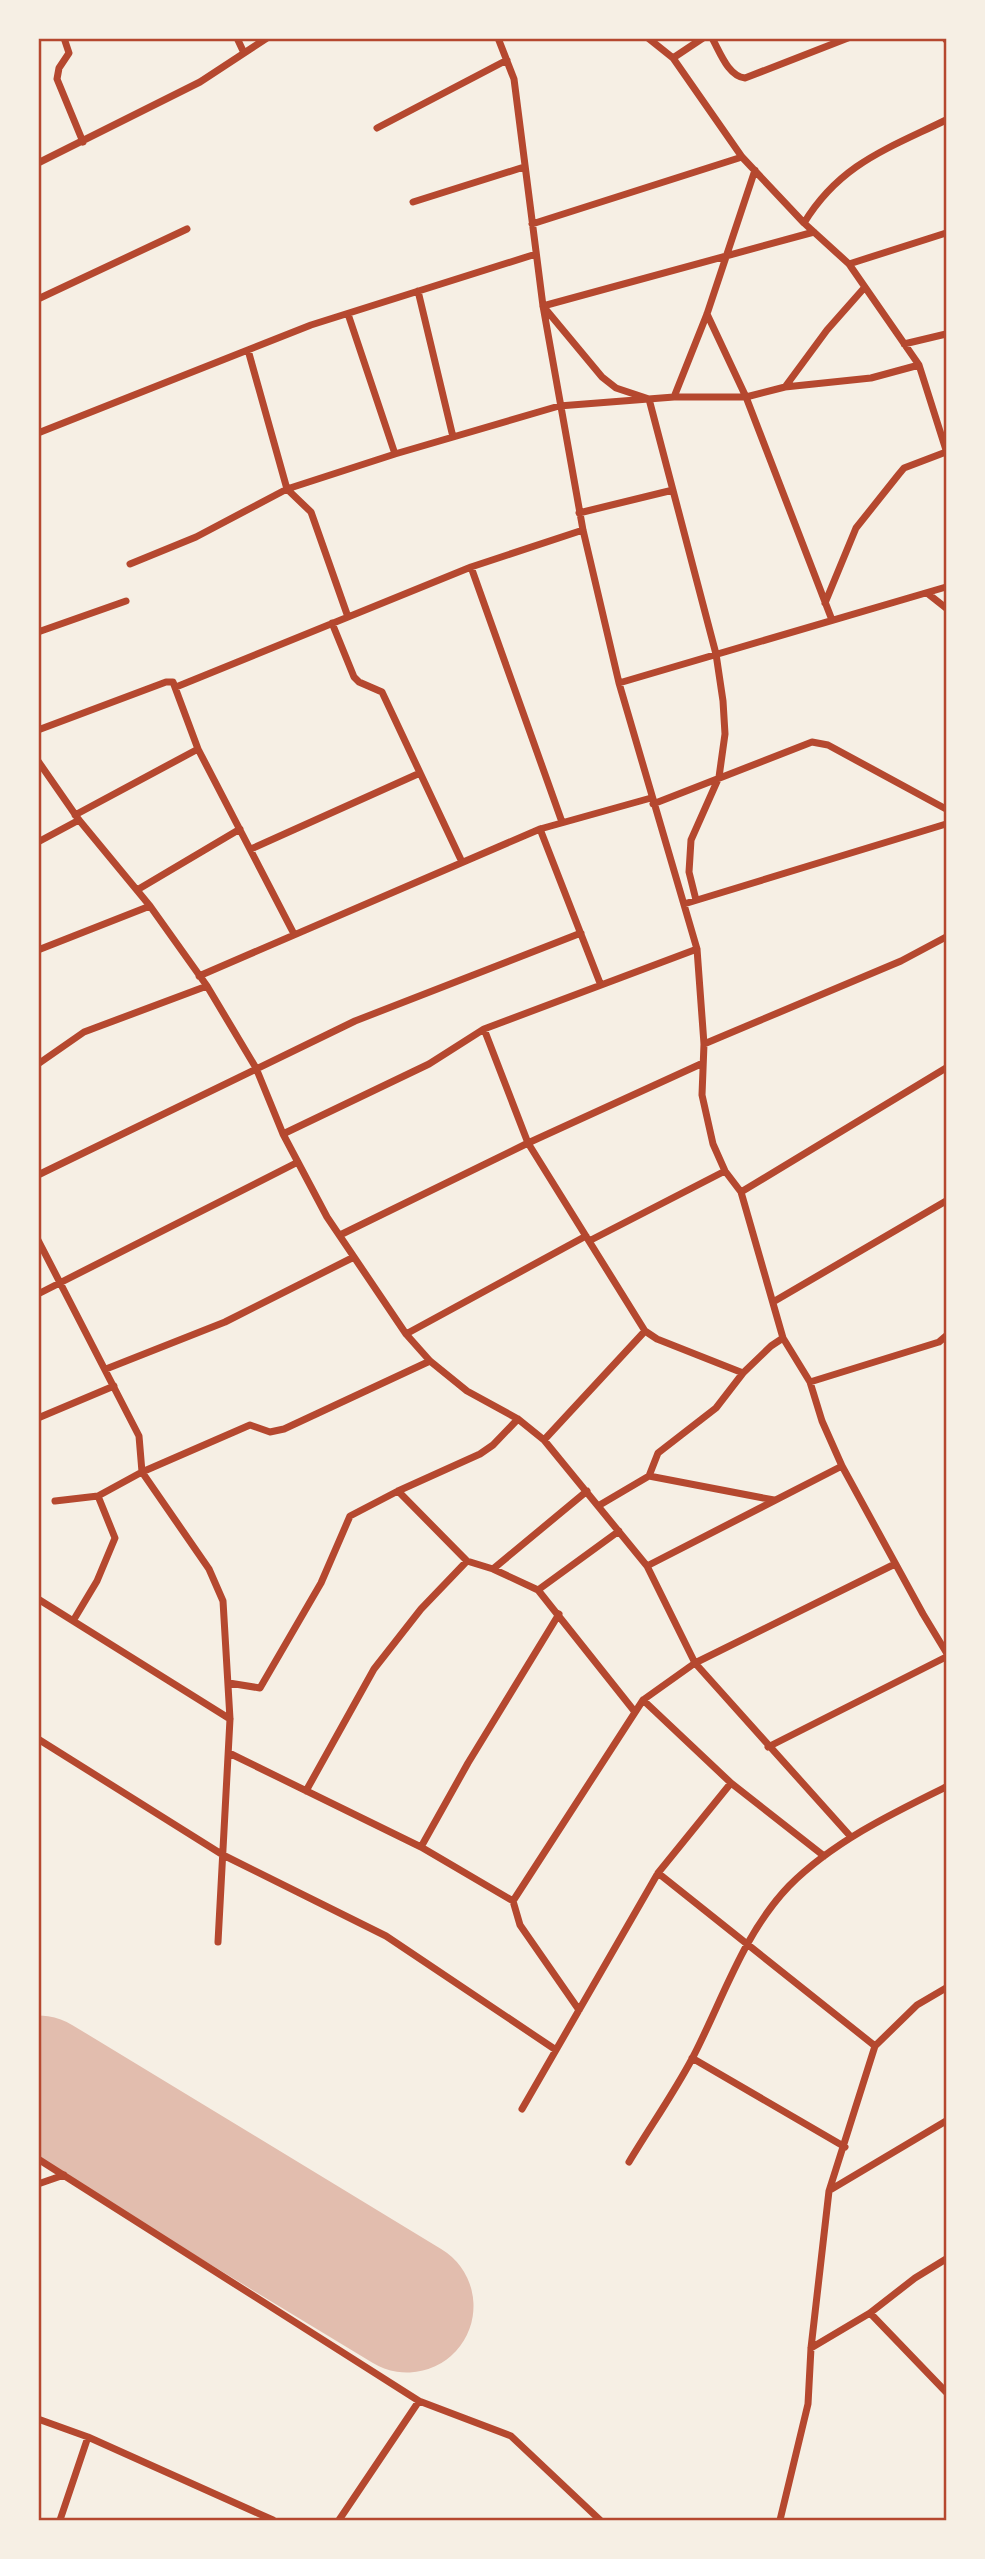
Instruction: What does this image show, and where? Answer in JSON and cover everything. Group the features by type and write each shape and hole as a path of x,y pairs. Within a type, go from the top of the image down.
{"street":[{"path":"64,38 69,53 59,68 57,79 83,142"},
{"path":"237,38 244,53"},
{"path":"38,163 200,82 267,38"},
{"path":"498,38 514,79 543,306 579,513 619,682 652,801 698,949 704,1044 702,1095 713,1144 725,1171 741,1192 783,1338 810,1382 822,1421 842,1466 947,1654 768,1746"},
{"path":"648,38 673,58 742,157 804,223 849,264 919,365 947,451 904,468 899,474 856,528 825,603"},
{"path":"673,58 703,38"},
{"path":"712,38 732,72 738,77 746,78 848,38"},
{"path":"377,128 507,60"},
{"path":"804,223 834,183 862,161 947,120"},
{"path":"532,224 742,157"},
{"path":"413,202 524,167"},
{"path":"674,397 707,314 755,170"},
{"path":"38,299 187,229"},
{"path":"543,306 814,232"},
{"path":"849,264 947,233"},
{"path":"38,433 311,325 536,254"},
{"path":"785,387 865,287"},
{"path":"418,291 453,437"},
{"path":"543,306 602,377 616,388 649,400"},
{"path":"348,314 395,454"},
{"path":"707,314 746,397 832,620"},
{"path":"904,344 947,334"},
{"path":"248,350 287,489 310,512 348,617"},
{"path":"130,564 196,537 287,489 559,406 674,397 746,397 785,387 871,378 919,365"},
{"path":"649,400 716,654 725,734 719,778 691,840 689,872 696,900"},
{"path":"579,513 673,490"},
{"path":"176,687 471,567 583,530"},
{"path":"471,567 562,822"},
{"path":"619,682 947,587"},
{"path":"927,593 947,608"},
{"path":"38,632 126,601"},
{"path":"332,624 354,677 382,692 461,862"},
{"path":"38,730 166,682 173,682 198,749 294,934"},
{"path":"199,976 540,829 652,801 812,742 828,745 947,810"},
{"path":"38,842 198,749"},
{"path":"38,761 77,817 150,906 206,986 256,1068 283,1134 327,1217 406,1334 430,1361 467,1391 518,1419 544,1440 647,1566 695,1662 851,1837"},
{"path":"251,849 420,773"},
{"path":"684,904 947,824"},
{"path":"137,890 240,829"},
{"path":"540,829 600,984"},
{"path":"38,950 150,906"},
{"path":"38,1175 355,1021 581,933"},
{"path":"704,1044 901,961 947,937"},
{"path":"283,1134 429,1064 484,1029 698,949"},
{"path":"38,1064 84,1032 206,986"},
{"path":"484,1029 528,1143 645,1331 657,1339 743,1373"},
{"path":"340,1235 528,1143 703,1063"},
{"path":"741,1192 947,1068"},
{"path":"38,1294 298,1162"},
{"path":"406,1334 587,1239 725,1171"},
{"path":"773,1302 947,1202"},
{"path":"38,1240 139,1436 142,1472 209,1569 223,1601 230,1719 218,1942"},
{"path":"106,1369 225,1322 355,1257"},
{"path":"544,1440 645,1331"},
{"path":"810,1382 939,1342 947,1336"},
{"path":"598,1506 649,1476 658,1453 716,1408 743,1373 783,1338"},
{"path":"55,1501 98,1496 142,1472 250,1425 270,1432 284,1429 430,1361"},
{"path":"38,1418 114,1386"},
{"path":"229,1683 260,1688 321,1583 350,1516 480,1454 493,1445 518,1419"},
{"path":"647,1566 842,1466"},
{"path":"649,1476 775,1501"},
{"path":"398,1491 467,1560 538,1590 635,1712"},
{"path":"492,1569 587,1491"},
{"path":"73,1621 97,1581 115,1538 98,1496"},
{"path":"538,1590 619,1531"},
{"path":"306,1791 374,1669 421,1609 467,1560"},
{"path":"513,1902 643,1700 695,1662 895,1564"},
{"path":"38,1600 230,1719"},
{"path":"421,1847 468,1763 559,1614"},
{"path":"643,1700 732,1783 824,1856"},
{"path":"38,1739 223,1855 386,1936 556,2050"},
{"path":"229,1753 421,1847 513,1902 520,1925 579,2010"},
{"path":"522,2109 659,1873 732,1783"},
{"path":"629,2162 692,2057 747,1944 789,1886 851,1837 947,1787"},
{"path":"659,1873 875,2046"},
{"path":"780,2521 808,2404 811,2348 829,2191 875,2046 917,2005 947,1988"},
{"path":"692,2057 845,2147"},
{"path":"829,2191 947,2121"},
{"path":"38,2159 419,2401 511,2436 600,2521"},
{"path":"38,2184 64,2175"},
{"path":"811,2348 870,2313 915,2278 947,2259"},
{"path":"870,2313 947,2392"},
{"path":"340,2521 419,2401"},
{"path":"38,2419 88,2437 273,2521"},
{"path":"60,2521 88,2437"}],"runway":[{"path":"38,2082 407,2306"}]}
